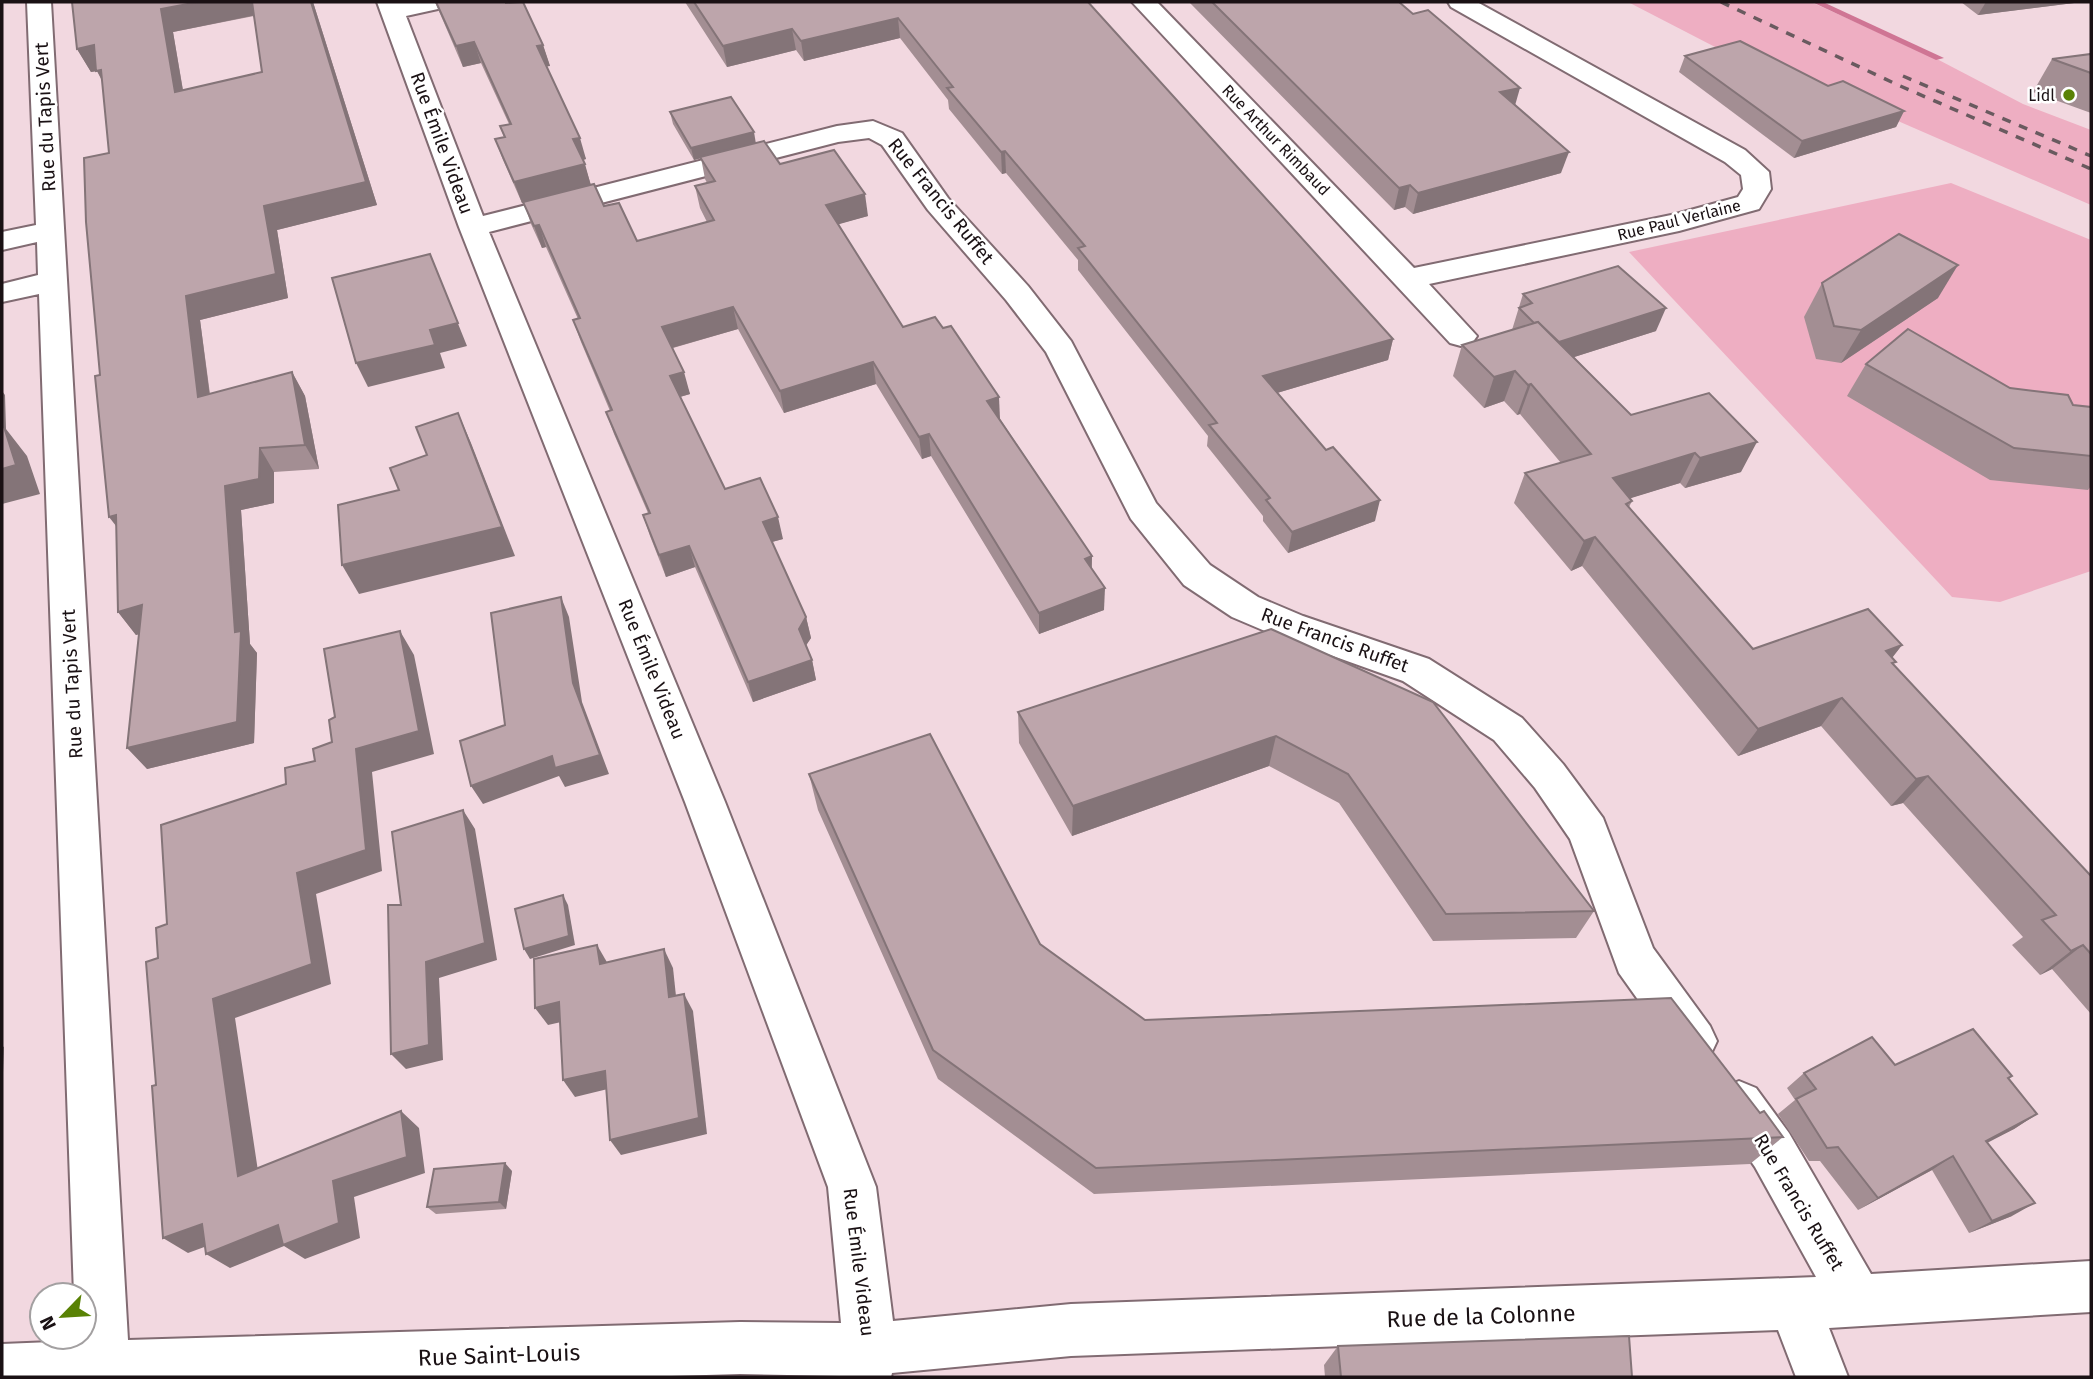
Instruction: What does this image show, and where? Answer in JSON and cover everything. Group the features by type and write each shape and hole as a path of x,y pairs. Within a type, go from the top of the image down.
{"street":[{"name":"Rue du Tapis Vert","path":"39,2 103,1366"},
{"path":"391,6 438,2"},
{"name":"Rue Arthur Rimbaud","path":"1144,2 1461,336"},
{"name":"Rue Paul Verlaine","path":"1408,279 1679,222 1749,202 1757,189 1755,172 1735,156 1460,2"},
{"name":"Rue Émile Videau","path":"391,6 473,227 705,802 852,1187 868,1363"},
{"name":"Rue Francis Ruffet","path":"473,227 848,132 873,129 892,139 938,204 1017,293 1060,348 1143,510 1197,575 1256,611 1416,670 1508,729 1534,758 1588,831 1635,959 1772,1150 1857,1300"},
{"path":"2,241 51,230"},
{"path":"2,293 54,281"},
{"name":"Rue de la Colonne","path":"868,1363 1071,1330 1794,1304 2091,1287"},
{"path":"1794,1304 1822,1377"},
{"name":"Rue Saint-Louis","path":"2,1370 740,1348 868,1363"}],"shaded area":[{"path":"1628,2 1811,2 1935,58 2023,104 2091,130 2091,205 1852,101 1748,64"},
{"path":"1951,183 2091,240 2091,571 2000,602 1952,597 1629,252"}],"building":[{"path":"72,2 198,2 161,9 175,92 262,72 252,2 311,2 366,182 264,206 276,274 186,296 198,397 292,372 305,445 260,448 259,479 225,486 235,632 241,631 237,722 127,748 142,605 118,612 116,515 109,517 95,376 100,375 86,222 84,158 109,153 101,70 96,71 94,45 77,49"},
{"path":"436,2 523,2 543,45 537,46 580,138 573,139 585,164 514,182 495,139 505,137 500,126 511,124 474,42 456,46"},
{"path":"694,2 1088,2 1393,339 1263,376 1326,450 1333,447 1380,500 1292,532 1266,500 1270,498 1209,425 1217,423 1078,248 1085,246 1005,151 1001,152 947,88 953,87 898,18 801,41 792,29 723,46"},
{"path":"1212,2 1399,2 1413,14 1428,10 1520,88 1500,92 1569,152 1418,193 1410,185 1399,188"},
{"path":"1740,41 1828,86 1843,81 1904,111 1802,141 1685,56"},
{"path":"2091,54 2091,73 2052,59"},
{"path":"731,97 754,132 691,148 670,112"},
{"path":"764,141 780,164 834,150 865,194 826,205 903,327 935,317 943,328 951,326 999,397 987,401 1092,556 1085,559 1105,588 1039,613 929,434 919,437 873,362 780,391 733,307 662,327 684,372 670,376 725,489 760,478 778,517 763,522 806,617 799,629 812,660 748,682 689,546 659,555 643,515 650,513 606,412 612,410 573,320 580,318 539,225 534,226 523,202 594,184 604,206 619,203 637,241 714,220 695,186 715,181 700,157"},
{"path":"1899,234 1958,265 1861,330 1834,326 1822,283"},
{"path":"430,254 458,323 430,330 435,345 356,363 332,278"},
{"path":"1618,266 1666,308 1559,342 1519,308 1532,303 1523,294"},
{"path":"1538,322 1631,415 1709,393 1757,442 1700,458 1695,453 1613,478 1632,501 1626,504 1753,649 1868,609 1902,645 1886,651 1896,662 1892,663 2091,876 2091,954 2083,945 2071,951 2042,920 2056,915 1928,776 1916,779 1842,698 1758,729 1595,537 1584,541 1525,473 1591,454 1531,384 1528,385 1515,371 1494,377 1462,345"},
{"path":"1908,329 2010,388 2068,395 2073,405 2091,407 2091,456 2014,448 1866,364"},
{"path":"458,413 502,527 342,565 338,505 399,490 390,468 427,455 416,427"},
{"path":"2,427 16,465 2,469"},
{"path":"561,597 573,683 600,755 555,768 552,756 471,786 460,741 505,725 491,613"},
{"path":"1271,629 1433,702 1594,911 1446,914 1348,774 1276,736 1073,806 1018,712"},
{"path":"400,631 419,731 356,749 366,850 297,873 312,964 213,999 238,1176 401,1111 407,1157 333,1181 339,1223 283,1245 278,1225 206,1254 202,1224 163,1238 152,1086 156,1085 146,962 158,958 156,928 167,924 161,825 286,784 285,768 315,761 313,749 332,742 329,720 335,717 324,649"},
{"path":"930,734 1040,944 1145,1020 1671,998 1760,1113 1764,1111 1783,1137 1096,1168 933,1050 809,774"},
{"path":"463,810 485,943 426,962 429,1045 391,1054 388,905 401,905 392,832"},
{"path":"563,895 569,936 524,949 515,909"},
{"path":"597,945 600,964 664,949 669,997 684,994 699,1118 610,1140 605,1071 563,1080 559,1002 535,1008 534,959"},
{"path":"1973,1029 2012,1076 2008,1078 2037,1114 1986,1141 2035,1203 1992,1221 1953,1156 1878,1198 1838,1147 1827,1148 1796,1099 1816,1089 1804,1073 1872,1037 1895,1065"},
{"path":"505,1163 499,1202 427,1207 434,1169"},
{"path":"1629,1336 1632,1377 1341,1377 1338,1346"}],"waterway":[{"path":"1816,2 1939,58"}],"railway":[{"path":"1721,2 1898,85 2091,169"},
{"path":"1903,76 2091,156"}],"place":[{"name":"Lidl","path":"2069,95"}]}
